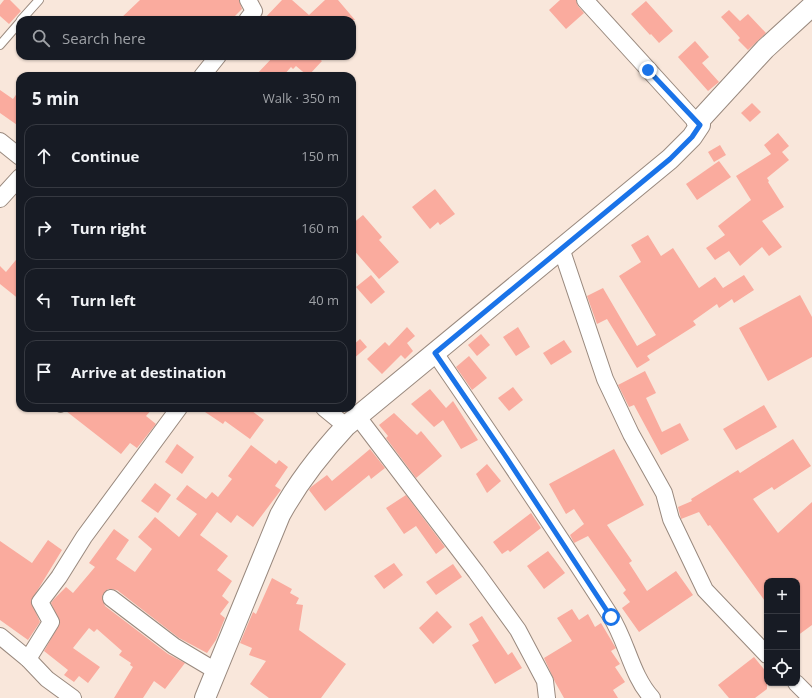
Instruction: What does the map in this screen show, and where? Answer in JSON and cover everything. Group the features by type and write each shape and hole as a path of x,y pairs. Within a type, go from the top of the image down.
{"street":[{"path":"248,0 254,11 250,16"},
{"path":"205,698 280,515 293,491 327,447 352,421 670,159 692,137 700,125 585,0"},
{"path":"697,123 765,49 812,6"},
{"path":"205,72 215,60"},
{"path":"0,141 16,154"},
{"path":"0,199 16,181"},
{"path":"561,248 605,379 631,434 664,493 670,519 704,590 764,652"},
{"path":"435,353 504,454 611,617 643,688 652,698"},
{"path":"28,659 51,622 40,602 59,577 84,537 177,412"},
{"path":"333,412 352,421 476,572 518,630 545,681 547,698"},
{"path":"111,598 174,646 216,671"},
{"path":"0,636 28,659 47,679 73,698"},
{"path":"799,686 811,698"}],"lane":[{"path":"25,16 39,0"},
{"path":"0,45 16,27"}],"building":[{"path":"4,0 10,0 21,11 9,24 0,16 0,5"},
{"path":"140,0 239,0 242,9 235,16 123,16"},
{"path":"282,0 292,0 309,15 325,0 338,0 352,16 267,16"},
{"path":"560,0 576,0 578,6 584,13 566,29 549,10"},
{"path":"646,1 673,31 659,43 631,14"},
{"path":"729,10 740,21 748,14 766,33 748,50 738,40 740,38 721,17"},
{"path":"695,41 709,57 702,63 719,82 708,91 678,57"},
{"path":"270,60 322,61 312,72 303,72 296,66 293,69 291,67 287,72 259,72"},
{"path":"0,90 13,99 16,95 16,124 0,113"},
{"path":"752,103 761,112 750,122 741,113"},
{"path":"778,133 789,146 782,152 789,160 767,178 784,207 762,221 782,247 769,256 762,247 740,266 729,251 715,260 706,248 725,235 718,226 751,200 736,176 771,154 764,145"},
{"path":"720,145 726,155 714,162 708,152"},
{"path":"719,161 731,177 697,200 686,184"},
{"path":"435,189 455,214 440,225 438,222 430,229 412,207"},
{"path":"363,215 382,237 379,240 399,262 379,279 356,253 356,221"},
{"path":"648,235 661,256 673,248 699,288 715,277 723,288 744,275 754,290 734,303 732,299 719,308 717,304 693,321 696,325 647,356 650,360 637,368 607,319 597,324 587,296 603,288 637,346 656,335 619,276 641,262 631,245"},
{"path":"16,260 16,297 0,284 0,266 6,272"},
{"path":"371,275 385,292 371,304 356,287"},
{"path":"800,295 812,317 812,357 768,381 739,328"},
{"path":"407,327 415,336 407,343 413,351 405,359 401,355 382,374 367,359 385,342 389,346"},
{"path":"518,327 530,347 516,356 503,337"},
{"path":"481,334 490,345 477,356 468,345"},
{"path":"360,339 367,347 356,357 356,342"},
{"path":"564,340 572,352 551,365 543,353"},
{"path":"469,356 487,378 472,390 456,367"},
{"path":"645,371 656,393 646,398 662,432 680,423 689,440 661,455 634,405 629,407 618,385"},
{"path":"513,387 523,400 509,411 498,398"},
{"path":"430,389 446,408 453,401 478,440 461,449 443,420 434,427 411,404"},
{"path":"764,405 777,427 736,450 723,429"},
{"path":"67,412 150,412 146,416 156,424 137,448 130,443 121,454"},
{"path":"205,412 253,412 264,420 250,439 225,421 223,424"},
{"path":"394,413 417,435 421,431 442,456 416,478 386,438 388,436 379,425"},
{"path":"793,439 811,466 774,490 772,487 753,499 778,533 812,502 812,625 800,634 800,578 764,578 764,600 699,512 681,519 678,507 692,501 691,499 738,470 740,473"},
{"path":"177,444 194,457 182,474 165,462"},
{"path":"251,445 276,464 279,460 288,467 275,486 281,490 253,527 237,515 231,523 217,512 200,535 228,556 217,570 232,581 222,596 229,602 220,614 225,618 216,640 207,653 179,638 117,590 108,589 102,596 105,606 168,654 185,663 165,689 154,681 143,698 114,698 133,667 130,665 131,663 119,655 122,651 97,629 94,632 89,628 73,648 100,667 88,683 79,676 74,682 64,675 68,670 44,651 60,623 51,603 54,599 66,587 73,593 95,567 89,563 114,529 129,540 116,559 135,572 152,549 138,537 155,517 179,537 197,514 176,499 187,485 206,499 212,492 218,497 232,479 228,476"},
{"path":"370,449 385,468 371,479 369,475 325,511 309,490 311,487 327,475 332,481"},
{"path":"614,449 644,505 607,525 632,561 629,563 647,591 676,571 693,595 639,632 622,608 630,602 623,593 626,590 588,536 574,543 570,535 584,524 574,509 566,514 549,484"},
{"path":"487,464 501,481 487,493 476,474"},
{"path":"155,483 171,495 158,513 141,501"},
{"path":"406,495 445,547 436,554 416,526 404,534 386,508"},
{"path":"531,513 541,528 510,552 508,550 502,554 493,542"},
{"path":"48,540 62,550 31,601 40,622 28,640 0,620 0,541 32,563"},
{"path":"548,551 565,573 544,589 527,566"},
{"path":"394,563 403,575 384,589 374,576"},
{"path":"453,564 462,577 436,595 426,582"},
{"path":"272,578 292,589 290,593 299,598 296,604 303,605 299,630 346,664 321,698 269,698 250,684 266,661 249,655 252,648 240,643 253,612 256,614"},
{"path":"572,609 579,620 588,614 595,627 601,623 616,648 611,651 620,664 615,667 625,682 613,690 618,698 564,698 555,682 544,658 572,641 557,618"},
{"path":"437,611 452,627 433,644 419,628"},
{"path":"482,616 508,655 512,652 522,668 495,684 472,645 479,641 469,624"},
{"path":"754,657 764,669 764,686 767,686 767,689 755,698 729,698 718,685"}],"route":[{"path":"611,617 504,454 435,353 670,159 692,137 700,125 648,70"}]}
